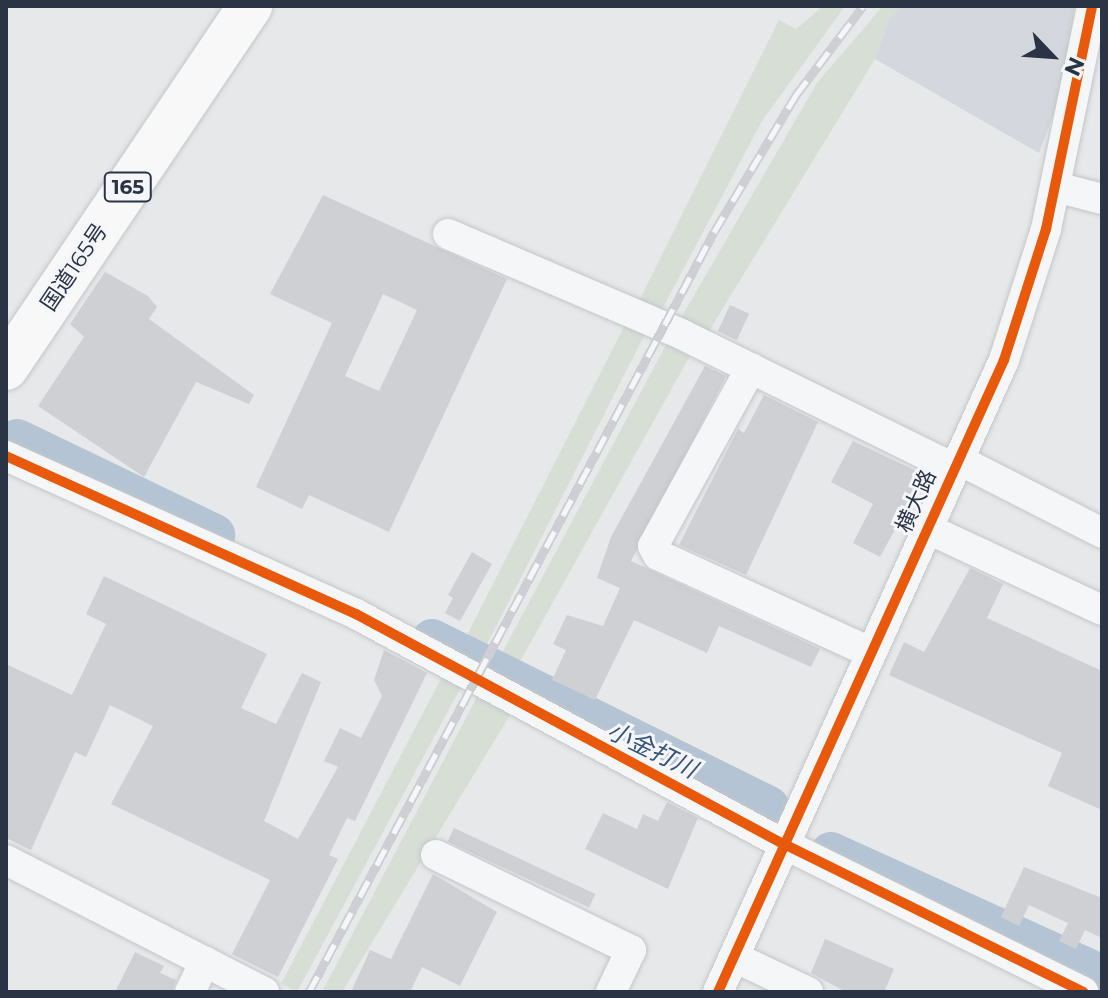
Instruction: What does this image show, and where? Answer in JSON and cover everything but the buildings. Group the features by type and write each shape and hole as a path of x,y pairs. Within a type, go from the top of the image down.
{"highway":[{"name":"国道165号","path":"6,368 250,6"}],"street":[{"name":"横大路","path":"718,992 1004,360 1056,187 1092,6"},
{"path":"1056,187 1102,199"},
{"path":"448,234 751,368 1102,533"},
{"path":"751,368 653,546 658,555 870,652"},
{"path":"6,456 356,614 784,844 1083,992"},
{"path":"926,528 1102,610"},
{"path":"436,855 631,950 611,992"},
{"path":"6,860 264,992"},
{"path":"734,957 808,992"},
{"path":"190,992 205,961"}],"shaded area":[{"path":"823,6 845,6 762,121 661,311 639,301 779,20 796,29"},
{"path":"883,6 903,6 889,19 875,59 709,331 681,318 817,83"},
{"path":"903,6 1075,6 1060,97 1039,153 875,59 889,19"},
{"path":"628,319 648,329 485,649 465,639"},
{"path":"667,343 691,354 518,665 501,655"},
{"path":"443,675 462,685 297,992 281,984"},
{"path":"479,693 513,710 342,992 322,992"}],"waterway":[{"name":"小金打川","path":"17,440 214,535"},
{"name":"小金打川","path":"432,640 769,807"},
{"name":"小金打川","path":"831,853 1102,976"}],"railway":[{"path":"309,992 714,232 796,95 863,6"}],"cycle path":[{"path":"718,992 1004,360 1046,229 1092,6"},
{"path":"6,456 356,614 784,844 1083,992"}]}
